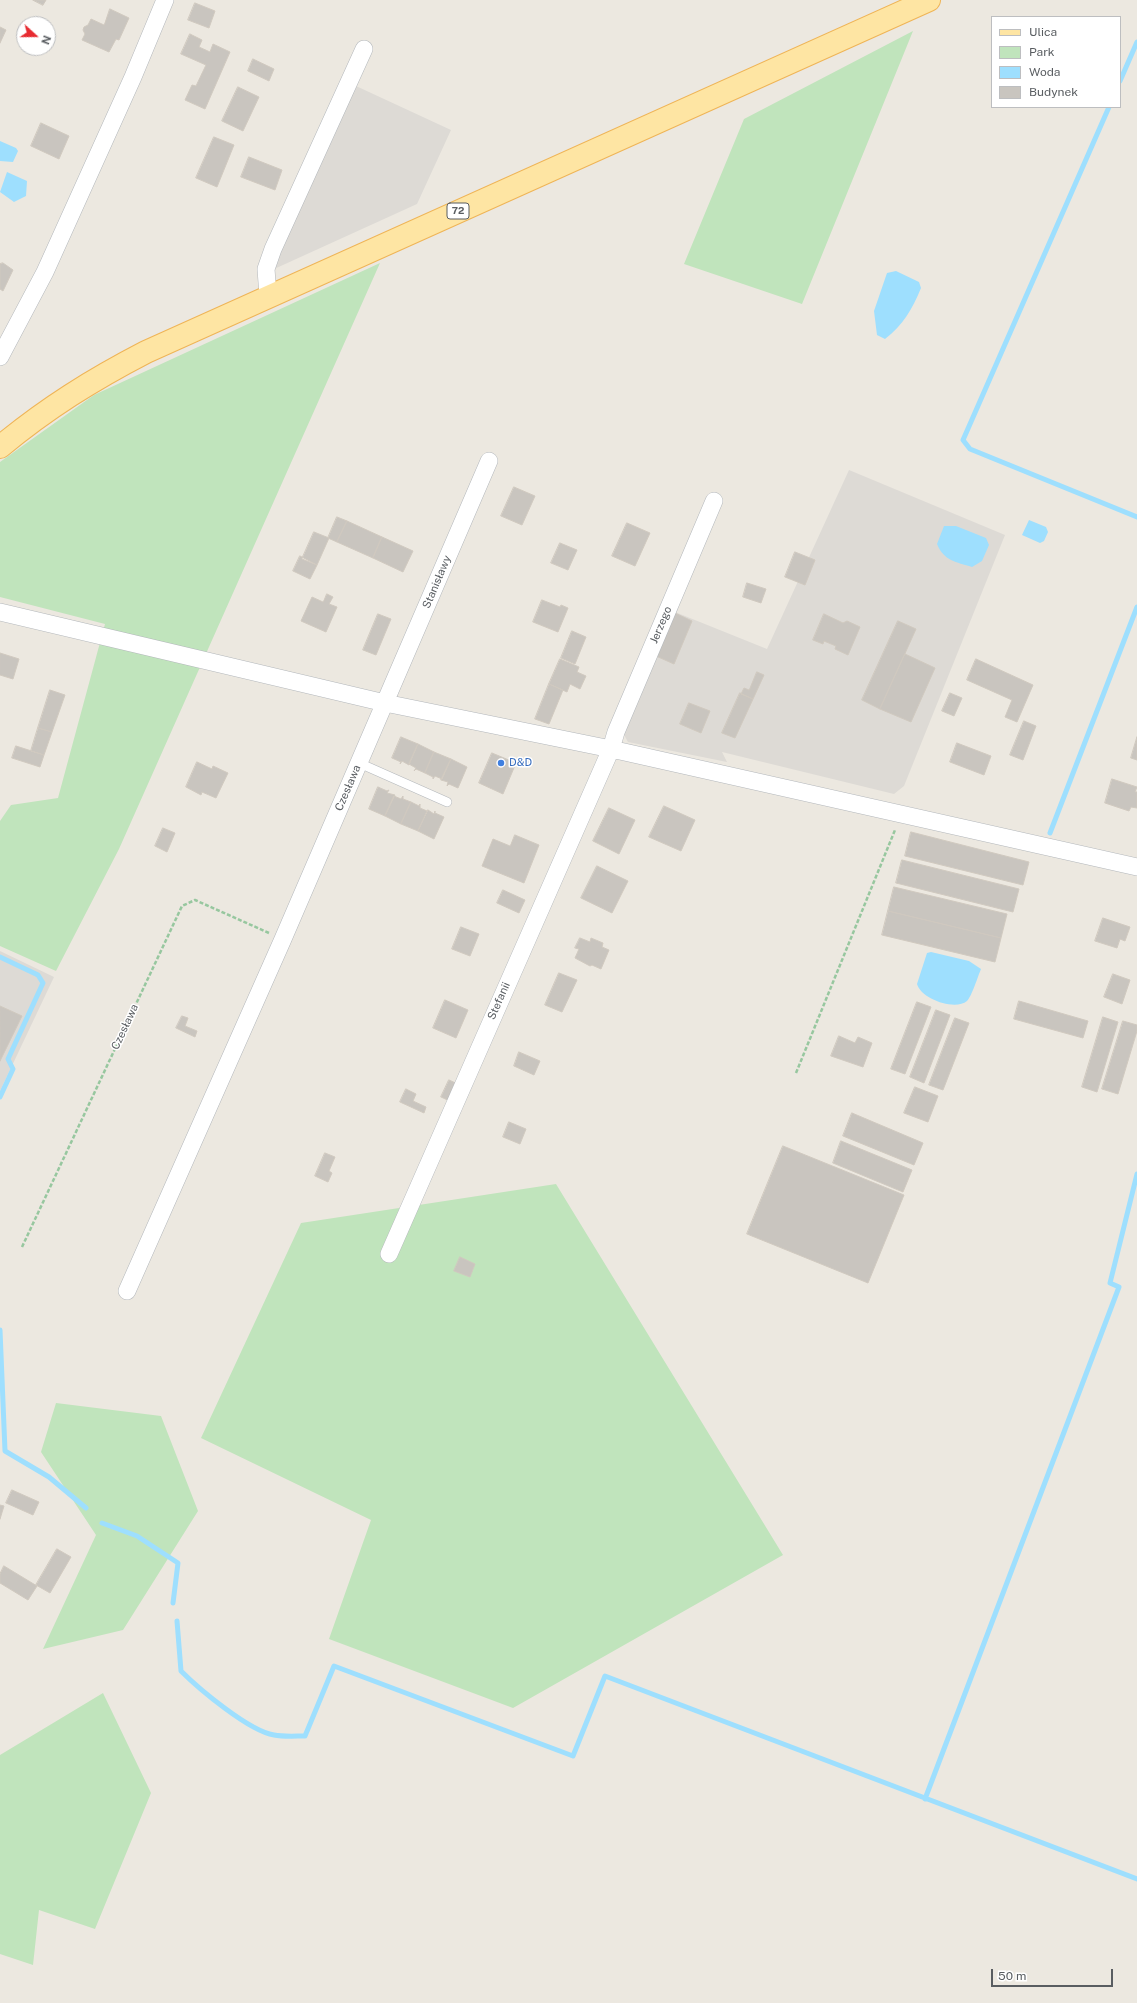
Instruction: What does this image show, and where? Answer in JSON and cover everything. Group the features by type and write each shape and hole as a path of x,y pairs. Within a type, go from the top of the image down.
{"main road":[{"name":"72","path":"0,447 29,423 90,381 146,352 929,0"}],"street":[{"path":"0,357 45,272 133,78 165,0"},
{"path":"268,296 266,268 273,249 364,49"},
{"name":"Stanisławy","path":"385,702 489,461"},
{"name":"Jerzego","path":"611,749 619,724 714,501"},
{"path":"0,612 385,702 611,749 1137,867"},
{"name":"Czesława","path":"127,1292 283,939 385,702"},
{"name":"Stefanii","path":"389,1254 611,749"}],"lane":[{"path":"359,763 446,802"}],"path":[{"path":"796,1074 895,833 897,813"},
{"name":"Czesława","path":"22,1247 182,906 195,900 283,939"}],"shaded area":[{"path":"356,86 451,130 417,204 272,270"},
{"path":"849,470 1005,535 904,786 894,794 722,752 727,762 628,742 623,733 675,612 767,649"},
{"path":"0,951 54,977 0,1091"}],"green space":[{"path":"913,31 802,304 684,264 744,119"},
{"path":"380,263 119,849 56,971 0,946 0,821 11,805 58,798 105,624 0,597 0,462 94,395"},
{"path":"556,1184 783,1555 513,1708 329,1639 371,1520 201,1438 301,1223"},
{"path":"56,1403 161,1416 198,1511 123,1630 43,1649 96,1535 41,1452"},
{"path":"103,1693 151,1793 95,1929 39,1910 33,1965 0,1954 0,1755"}],"water":[{"path":"0,141 16,148 18,151 13,162 0,161"},
{"path":"7,172 27,181 26,196 14,202 0,192"},
{"path":"896,271 919,282 921,288 902,323 885,339 877,335 874,311 887,273"},
{"path":"1029,520 1046,527 1048,532 1044,541 1040,543 1022,535"},
{"path":"944,526 956,526 986,538 989,545 982,561 972,567 951,560 943,554 937,544"},
{"path":"931,952 969,961 981,969 973,991 967,1001 962,1004 955,1005 939,1002 931,999 920,989 917,984 927,953"}],"building":[{"path":"33,0 46,0 43,5"},
{"path":"195,3 215,11 209,28 188,20"},
{"path":"110,9 129,18 119,40 116,39 109,52 82,40 85,34 83,30 84,27 88,25 91,19 104,25"},
{"path":"0,27 6,30 0,43"},
{"path":"190,34 202,40 199,47 210,52 213,44 230,52 205,109 185,100 192,85 196,86 206,65 181,54"},
{"path":"253,59 274,69 269,81 248,71"},
{"path":"238,87 259,97 243,131 222,121"},
{"path":"41,123 69,136 59,159 31,146"},
{"path":"214,137 234,145 217,187 196,178"},
{"path":"249,157 282,170 275,190 241,177"},
{"path":"3,263 13,270 3,291 0,289 0,264"},
{"path":"514,487 535,496 522,525 501,516"},
{"path":"337,517 347,521 337,542 328,538"},
{"path":"347,521 382,537 373,558 337,542"},
{"path":"627,523 650,533 635,566 612,556"},
{"path":"314,532 329,538 317,565 302,559"},
{"path":"382,537 413,551 403,572 373,558"},
{"path":"560,543 577,550 568,570 551,563"},
{"path":"795,552 815,560 805,585 785,577"},
{"path":"300,556 317,565 310,579 293,571"},
{"path":"747,583 766,589 761,603 743,597"},
{"path":"327,594 333,597 329,604 337,607 326,632 301,621 312,597 323,602"},
{"path":"542,600 560,607 561,605 568,608 558,632 533,622"},
{"path":"675,613 692,621 674,664 656,656"},
{"path":"378,614 391,619 376,655 363,650"},
{"path":"824,614 843,623 847,621 860,627 848,655 835,649 836,646 824,641 823,644 813,640"},
{"path":"898,621 916,629 880,709 862,700"},
{"path":"572,631 586,637 575,664 561,658"},
{"path":"0,653 19,659 13,679 0,675"},
{"path":"905,654 935,668 911,722 880,709"},
{"path":"560,659 579,667 577,672 586,676 580,689 570,684 567,692 549,684"},
{"path":"976,659 1033,685 1017,722 1005,717 1012,700 967,680"},
{"path":"757,672 764,675 753,699 741,694 744,688 749,690"},
{"path":"549,684 563,690 549,724 535,719"},
{"path":"50,690 65,695 52,732 38,728"},
{"path":"740,693 753,699 735,738 722,733"},
{"path":"950,693 962,698 954,716 942,711"},
{"path":"689,703 710,711 701,733 680,724"},
{"path":"1024,721 1036,726 1023,760 1010,755"},
{"path":"38,728 52,732 44,755 31,751"},
{"path":"401,737 418,744 409,765 402,761 400,764 401,762 392,758"},
{"path":"1137,737 1137,760 1131,758"},
{"path":"957,743 991,756 984,775 950,762"},
{"path":"418,744 434,752 425,773 416,769 414,771 416,768 409,764"},
{"path":"16,746 44,755 40,767 12,758"},
{"path":"434,752 451,759 442,779 435,776 433,779 433,777 425,773"},
{"path":"492,753 516,763 503,794 479,783"},
{"path":"451,759 467,767 458,788 449,784 447,786 448,782 441,780"},
{"path":"197,762 212,769 213,766 228,773 216,798 202,792 201,795 186,787"},
{"path":"1112,779 1137,787 1135,792 1137,792 1137,808 1131,807 1129,811 1105,803"},
{"path":"378,787 387,791 389,790 387,793 395,795 385,816 369,809"},
{"path":"394,796 401,799 403,796 403,799 411,802 401,824 385,816"},
{"path":"411,802 419,806 420,804 420,808 427,811 418,831 401,824"},
{"path":"664,806 695,820 681,851 649,837"},
{"path":"609,808 635,820 619,854 593,841"},
{"path":"428,810 434,814 435,811 435,813 444,817 434,839 418,831"},
{"path":"163,828 175,833 167,852 155,846"},
{"path":"911,832 1029,862 1023,885 905,856"},
{"path":"515,835 539,845 524,883 482,866 493,839 510,846"},
{"path":"902,860 1019,889 1013,912 896,883"},
{"path":"597,866 628,881 612,913 581,898"},
{"path":"894,887 1007,914 1001,938 888,911"},
{"path":"503,890 525,900 519,913 497,903"},
{"path":"888,911 1001,938 995,962 882,935"},
{"path":"1103,918 1130,927 1125,941 1120,939 1117,948 1095,941"},
{"path":"461,927 479,934 470,956 452,949"},
{"path":"580,938 590,942 591,938 603,943 602,947 609,950 601,969 592,965 590,966 575,958 579,949 575,948"},
{"path":"559,973 577,980 562,1012 545,1005"},
{"path":"1113,974 1130,980 1122,1004 1104,997"},
{"path":"445,1000 468,1010 456,1038 433,1028"},
{"path":"1019,1001 1088,1021 1083,1038 1014,1019"},
{"path":"917,1002 931,1007 905,1074 891,1069"},
{"path":"0,1006 22,1016 0,1061"},
{"path":"936,1010 950,1015 924,1083 910,1077"},
{"path":"182,1016 188,1018 185,1026 197,1031 195,1037 176,1028"},
{"path":"1103,1017 1118,1022 1097,1092 1082,1087"},
{"path":"955,1018 969,1023 943,1090 929,1085"},
{"path":"1123,1021 1137,1025 1137,1031 1118,1094 1102,1089"},
{"path":"839,1036 855,1043 858,1037 872,1043 863,1067 831,1056"},
{"path":"519,1052 540,1061 534,1075 514,1066"},
{"path":"449,1080 460,1085 452,1102 441,1097"},
{"path":"915,1087 938,1096 928,1122 904,1113"},
{"path":"406,1089 416,1094 413,1101 426,1107 424,1113 400,1102"},
{"path":"852,1113 923,1143 914,1165 843,1136"},
{"path":"509,1122 526,1129 520,1144 503,1137"},
{"path":"841,1141 912,1170 903,1192 833,1163"},
{"path":"783,1146 904,1195 868,1283 747,1234"},
{"path":"325,1153 335,1157 329,1171 332,1173 328,1182 315,1176"},
{"path":"460,1257 475,1264 470,1277 454,1271"},
{"path":"12,1490 39,1502 33,1515 6,1503"},
{"path":"0,1505 4,1506 0,1519"},
{"path":"57,1549 71,1557 50,1593 36,1585"},
{"path":"4,1566 37,1586 28,1600 0,1583 0,1574"}],"waterway":[{"path":"1121,79 1137,42"},
{"path":"1109,108 963,440 970,449 1137,517"},
{"path":"1050,833 1137,607"},
{"path":"0,957 38,975 43,983 8,1059 13,1069 0,1097"},
{"path":"925,1799 1119,1287 1110,1283 1137,1174"},
{"path":"0,1330 5,1451 49,1477 86,1508"},
{"path":"102,1523 137,1536 178,1563 173,1603"},
{"path":"177,1621 181,1671 238,1718 251,1726 274,1735 305,1736 334,1666 573,1756 605,1676 1137,1879"}],"place":[{"name":"D&D","path":"501,763"}]}
